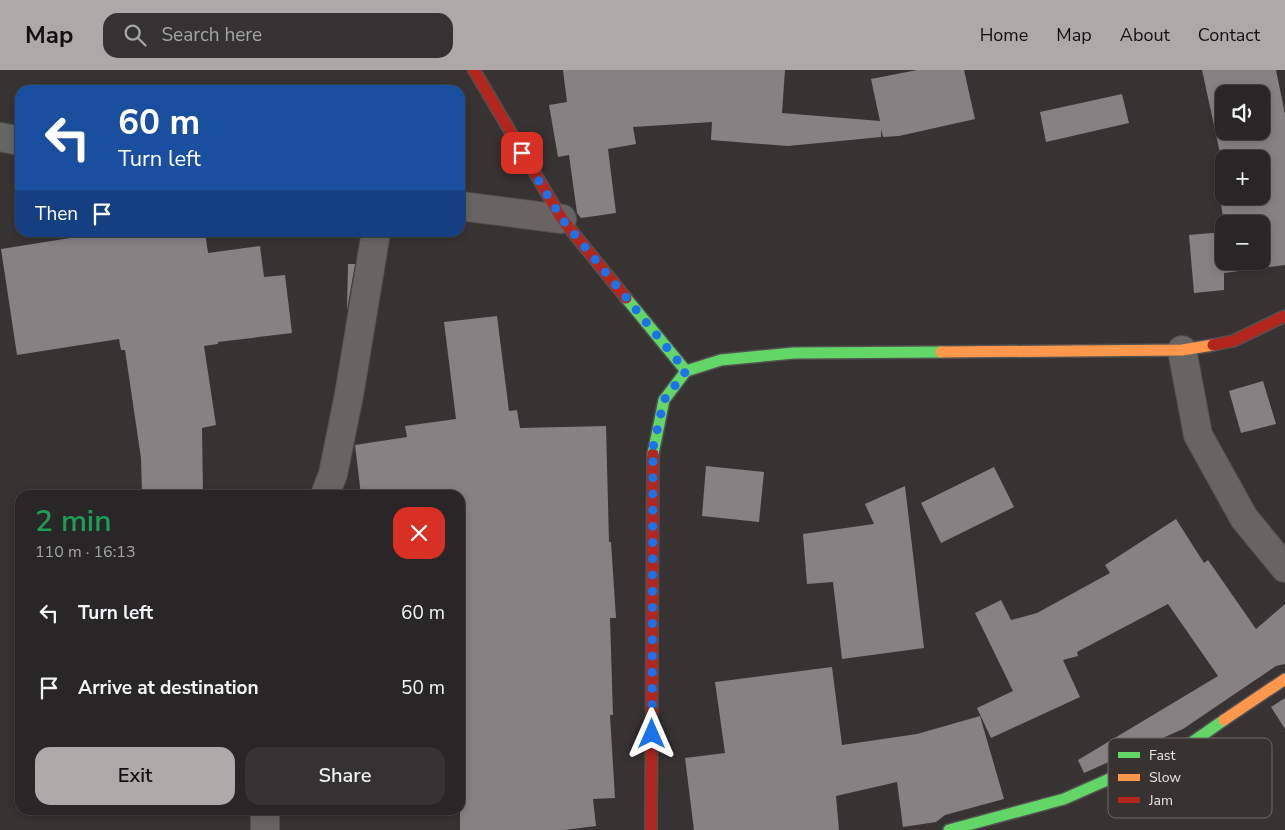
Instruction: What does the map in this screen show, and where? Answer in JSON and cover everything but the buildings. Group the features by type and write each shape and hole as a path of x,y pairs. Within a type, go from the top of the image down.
{"street":[{"path":"474,70 562,219 686,371"},
{"path":"0,136 15,140"},
{"path":"465,207 562,219"},
{"path":"328,490 333,474 349,396 375,237"},
{"path":"651,830 653,448 664,400 686,371 721,360 794,353 1182,350 1233,341 1285,316"},
{"path":"1182,350 1198,435 1244,518 1285,568"},
{"path":"1198,738 1285,679"},
{"path":"949,830 1064,799 1108,780"},
{"path":"265,815 265,830"}],"traffic: fast":[{"path":"626,298 686,371"},
{"path":"653,454 664,400 686,371 721,360 794,353 941,352"},
{"path":"1198,738 1224,720"},
{"path":"949,830 1064,799 1108,780"}],"traffic: slow":[{"path":"941,352 1182,350 1213,345"},
{"path":"1224,720 1285,679"}],"traffic: jam":[{"path":"474,70 562,219 626,298"},
{"path":"1213,345 1233,341 1285,316"},
{"path":"651,830 653,454"}],"route":[{"path":"522,153 562,219 686,371 664,400 653,448 652,734"}]}
